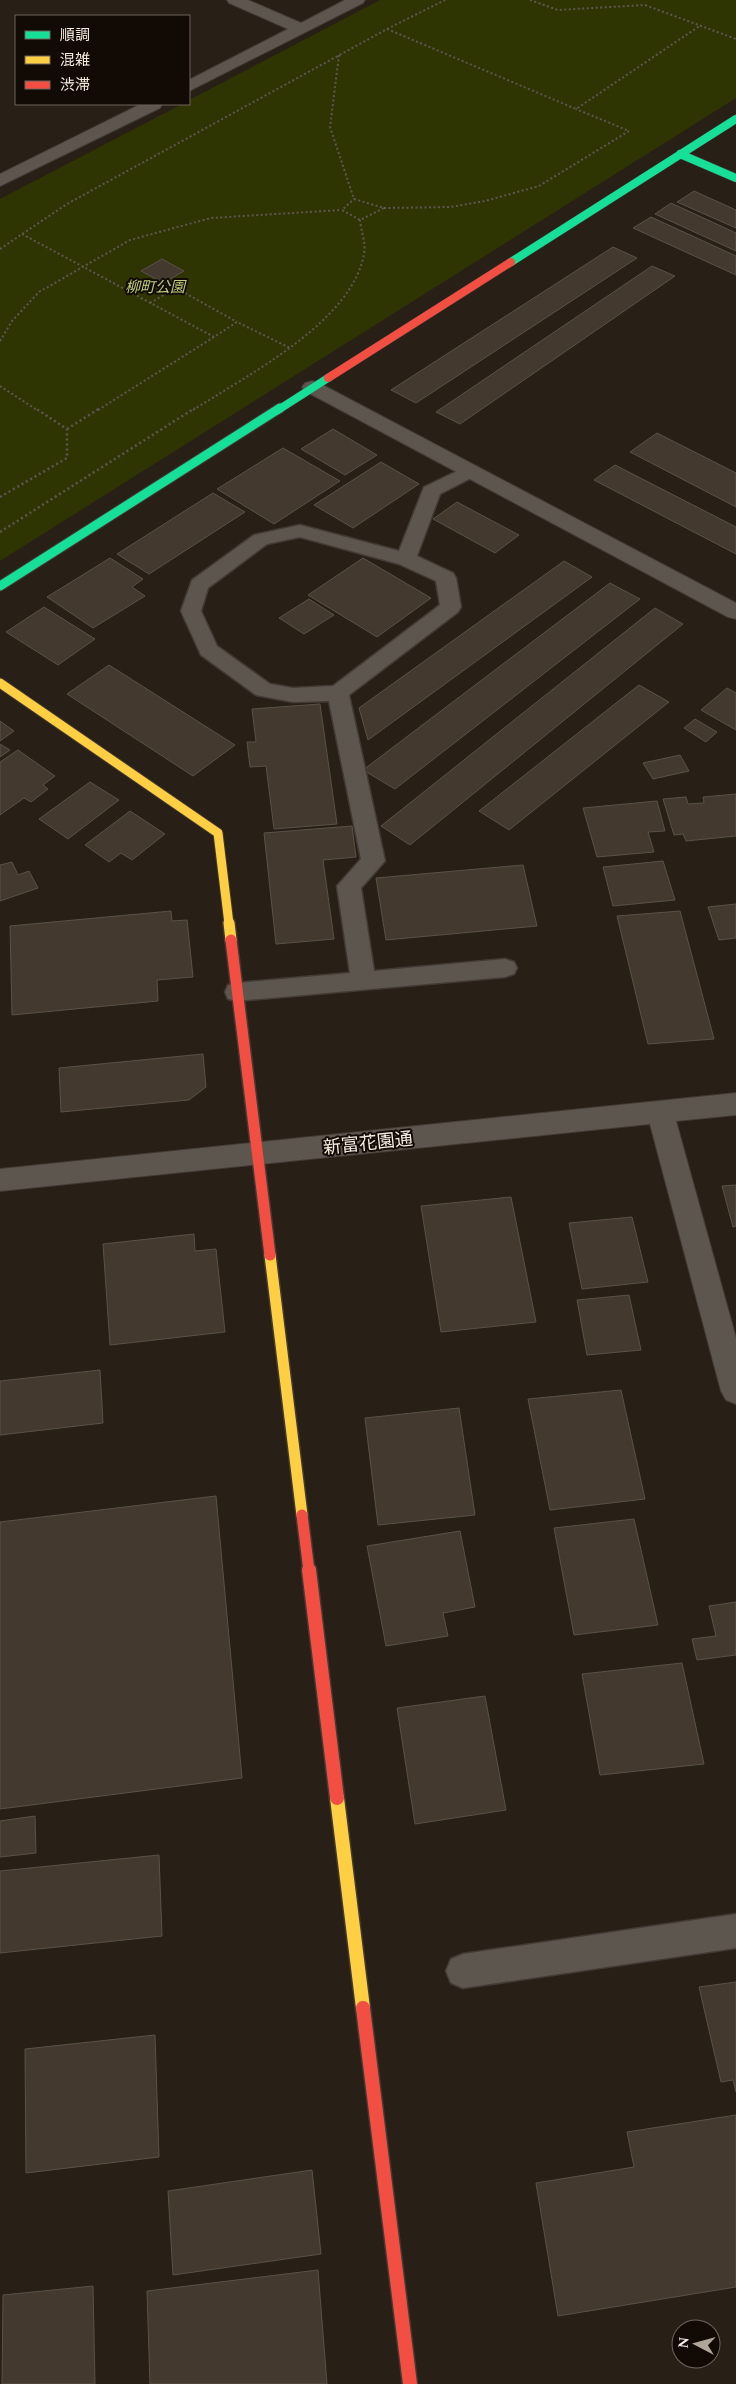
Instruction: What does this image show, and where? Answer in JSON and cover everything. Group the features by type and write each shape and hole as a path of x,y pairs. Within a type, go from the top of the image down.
{"street":[{"path":"235,0 302,29"},
{"path":"190,85 357,0"},
{"path":"0,182 152,105"},
{"path":"0,586 736,119"},
{"path":"680,154 736,178"},
{"path":"312,387 736,612"},
{"path":"0,683 218,833 256,1155 410,2384"},
{"name":"新富花園通","path":"0,1180 736,1104"},
{"path":"660,1112 736,1391"}],"lane":[{"path":"406,559 431,491 470,471"},
{"path":"300,531 406,559 446,578 451,607 338,693 293,695 264,690 208,650 191,611 199,585 261,539 300,531"},
{"path":"338,693 373,861 349,886 363,981"},
{"path":"237,992 505,968"},
{"path":"463,1971 736,1931"}],"path":[{"path":"0,249 67,204 387,29 445,0"},
{"path":"530,0 558,10 644,5 736,39"},
{"path":"576,110 702,25"},
{"path":"354,198 384,208 450,207 485,201 539,186 629,131 387,29"},
{"path":"339,55 330,127 354,198"},
{"path":"342,210 354,198"},
{"path":"360,220 384,208"},
{"path":"0,341 12,321 39,292 130,240 211,218 342,210 360,220"},
{"path":"0,532 290,348 327,318 350,288 364,254 360,220"},
{"path":"22,234 214,337"},
{"path":"150,303 176,288 237,322 290,348"},
{"path":"67,430 237,322"},
{"path":"0,386 67,430"},
{"path":"0,497 66,458 67,430"}],"green space":[{"name":"柳町公園","path":"380,0 736,0 736,98 0,561 0,199 180,105 190,105 190,99"}],"building":[{"path":"694,191 736,210 736,228 677,202"},
{"path":"671,203 736,233 736,251 655,214"},
{"path":"651,217 736,256 736,275 633,228"},
{"path":"613,247 637,258 416,403 391,390"},
{"path":"162,259 184,271 163,283 141,271"},
{"path":"652,266 675,276 460,424 436,412"},
{"path":"333,429 377,455 345,475 301,449"},
{"path":"657,433 736,473 736,507 630,452"},
{"path":"283,448 340,481 274,524 217,489"},
{"path":"381,462 419,484 353,528 314,505"},
{"path":"615,465 736,527 736,554 594,480"},
{"path":"213,493 245,512 149,574 117,554"},
{"path":"457,502 519,535 495,553 433,519"},
{"path":"110,558 143,579 132,587 145,596 93,628 47,597"},
{"path":"363,558 431,598 377,637 308,595"},
{"path":"564,561 592,577 368,740 359,708"},
{"path":"610,583 640,599 395,789 363,770"},
{"path":"309,599 334,615 304,634 279,618"},
{"path":"44,607 95,639 58,665 6,632"},
{"path":"655,608 683,624 410,845 381,826"},
{"path":"109,665 235,745 193,776 67,694"},
{"path":"639,685 669,702 509,830 479,811"},
{"path":"727,688 736,693 736,730 701,710"},
{"path":"320,704 337,824 274,829 266,766 250,767 247,742 256,742 252,709"},
{"path":"695,719 717,732 706,742 684,728"},
{"path":"0,721 14,731 0,741"},
{"path":"0,744 10,750 0,757"},
{"path":"18,750 55,776 43,785 48,789 31,802 24,798 0,815 0,762"},
{"path":"680,755 689,771 653,779 643,763"},
{"path":"90,782 119,800 68,839 39,819"},
{"path":"736,794 736,836 686,841 683,834 674,835 663,799 686,797 688,804 704,803 703,797"},
{"path":"657,801 665,831 648,832 654,852 597,857 583,808"},
{"path":"130,811 165,834 132,860 121,853 109,862 85,845"},
{"path":"352,826 356,857 323,860 334,939 276,944 264,833"},
{"path":"663,861 675,900 613,906 603,867"},
{"path":"12,862 18,875 29,871 38,888 0,901 0,865"},
{"path":"523,865 537,926 386,940 376,878"},
{"path":"736,904 736,938 719,940 708,907"},
{"path":"171,911 172,921 187,920 193,977 157,980 158,1001 12,1015 10,926"},
{"path":"680,911 714,1039 648,1044 617,916"},
{"path":"203,1054 206,1087 189,1100 61,1112 59,1068"},
{"path":"736,1185 736,1226 733,1227 722,1186"},
{"path":"511,1197 536,1322 441,1332 421,1206"},
{"path":"632,1217 648,1282 582,1289 569,1223"},
{"path":"194,1234 195,1251 216,1249 225,1332 110,1345 103,1244"},
{"path":"629,1295 641,1350 587,1355 577,1300"},
{"path":"100,1370 103,1423 0,1435 0,1381"},
{"path":"621,1390 645,1499 550,1510 528,1399"},
{"path":"459,1408 475,1515 378,1525 365,1418"},
{"path":"216,1496 242,1778 0,1809 0,1522"},
{"path":"634,1519 658,1625 574,1635 554,1528"},
{"path":"460,1531 475,1607 443,1613 448,1636 386,1646 367,1546"},
{"path":"736,1602 736,1655 697,1660 692,1639 716,1636 709,1606"},
{"path":"682,1663 704,1764 600,1775 582,1674"},
{"path":"485,1696 506,1810 415,1824 397,1708"},
{"path":"35,1816 36,1853 0,1857 0,1821"},
{"path":"159,1855 162,1936 0,1953 0,1871"},
{"path":"736,1982 736,2092 733,2080 721,2082 699,1987"},
{"path":"155,2035 159,2157 26,2173 25,2049"},
{"path":"736,2115 736,2287 558,2316 536,2183 634,2167 627,2132"},
{"path":"312,2170 321,2254 173,2275 168,2191"},
{"path":"318,2270 327,2384 150,2384 147,2291"},
{"path":"93,2286 95,2384 2,2384 3,2295"}],"traffic: fast":[{"path":"511,262 736,119"},
{"path":"680,154 736,178"},
{"path":"0,586 328,378"}],"traffic: slow":[{"path":"0,683 218,833 231,940"},
{"path":"270,1255 302,1515"},
{"path":"337,1798 363,2008"}],"traffic: jam":[{"path":"328,378 511,262"},
{"path":"231,940 270,1255"},
{"path":"302,1515 337,1798"},
{"path":"363,2008 410,2384"}]}
